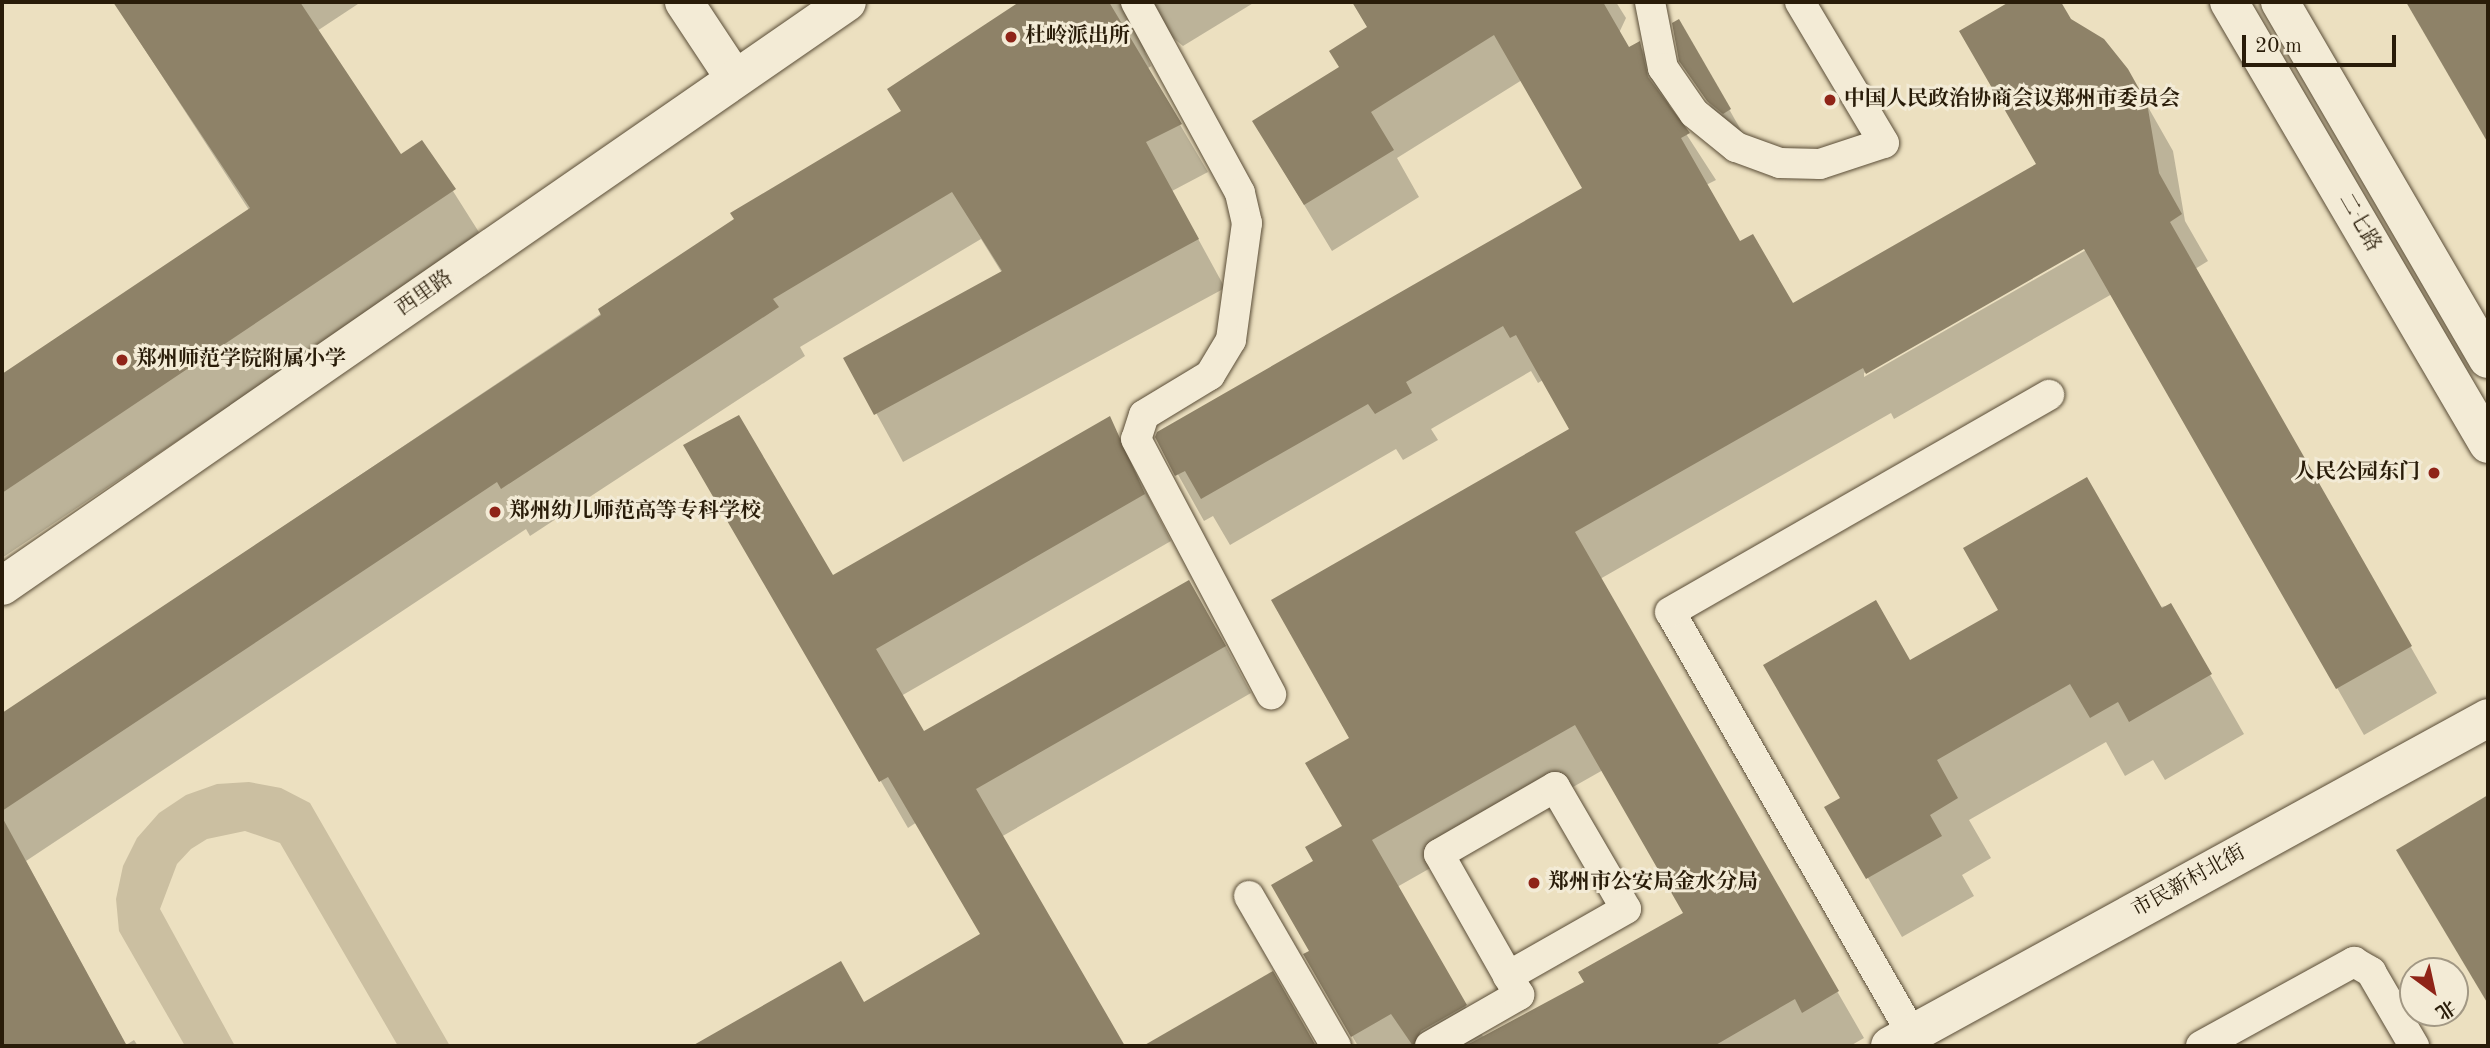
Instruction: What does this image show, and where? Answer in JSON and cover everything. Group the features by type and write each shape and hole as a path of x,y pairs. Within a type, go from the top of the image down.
{"street":[{"path":"684,2 735,79"},
{"name":"西里路","path":"2,586 847,2"},
{"name":"二七路","path":"2229,2 2488,444"},
{"name":"二七路","path":"2280,2 2488,359"},
{"name":"市民新村北街","path":"1901,1040 2488,718"}],"lane":[{"path":"1136,2 1240,193 1247,223 1231,340 1210,375 1144,415 1136,439 1271,694"},
{"path":"1650,2 1663,68 1694,113 1736,147 1780,163 1820,164 1884,143 1811,6"},
{"path":"1901,1040 1670,612 2049,395"},
{"path":"1430,1046 1519,995 1508,976 1438,854 1555,786 1626,909 1508,976"},
{"path":"1249,896 1336,1046"},
{"path":"2201,1046 2354,962 2371,972 2414,1046"}],"shaded area":[{"path":"249,782 281,788 310,803 450,1046 398,1046 280,843 245,831 207,839 191,849 177,864 160,909 235,1046 185,1046 119,931 116,899 123,866 137,838 159,813 186,795 217,784"}],"building":[{"path":"113,2 300,2 401,154 422,140 456,189 2,493 2,374 250,208"},
{"path":"1019,2 1109,2 1182,124 1146,142 1199,239 874,415 843,358 1002,271 952,192 773,299 779,307 501,489 497,482 2,811 2,713 601,315 598,309 734,219 730,213 901,111 887,89"},
{"path":"1352,2 1603,2 1629,47 1640,41 1648,77 1690,133 1681,138 1740,241 1753,234 1793,303 2036,164 1959,31 2009,2 2061,2 2071,19 2104,39 2128,69 2147,103 2159,173 2182,214 2170,222 2412,646 2336,689 2084,249 1866,374 1863,368 1575,532 1839,991 1802,1013 1795,999 1714,1046 1465,1046 1584,982 1578,972 1683,913 1575,725 1372,840 1467,1005 1421,1031 1413,1046 1391,1014 1351,1037 1303,954 1309,951 1271,885 1313,861 1305,847 1342,826 1305,763 1349,738 1271,600 1569,429 1516,335 1510,338 1503,326 1406,382 1412,393 1375,414 1368,404 1201,499 1185,471 1175,476 1155,437 1157,432 1582,188 1494,35 1371,112 1394,150 1304,205 1252,121 1339,67 1329,51 1367,27"},
{"path":"2406,2 2488,2 2488,143"},
{"path":"1679,19 1731,109 1723,114 1707,101 1679,61 1672,23"},
{"path":"739,415 833,575 1110,416 1145,494 876,649 924,731 1189,580 1226,646 976,789 1125,1046 692,1046 841,961 864,1002 980,934 888,777 879,782 683,445"},
{"path":"2087,477 2162,608 2171,603 2212,674 2129,722 2118,702 2090,718 2070,684 1937,760 1958,798 1930,815 1942,836 1866,879 1824,807 1840,798 1763,665 1876,600 1910,660 1998,610 1963,548"},
{"path":"2488,795 2488,1004 2469,972 2469,957 2460,957 2396,850"},
{"path":"2,817 127,1046 2,1046"},
{"path":"1273,971 1316,1046 1143,1046"}],"place":[{"name":"杜岭派出所","path":"1011,37"},
{"name":"中国人民政治协商会议郑州市委员会","path":"1830,100"},
{"name":"郑州师范学院附属小学","path":"122,360"},
{"name":"人民公园东门","path":"2434,473"},
{"name":"郑州幼儿师范高等专科学校","path":"495,512"},
{"name":"郑州市公安局金水分局","path":"1534,883"}]}
